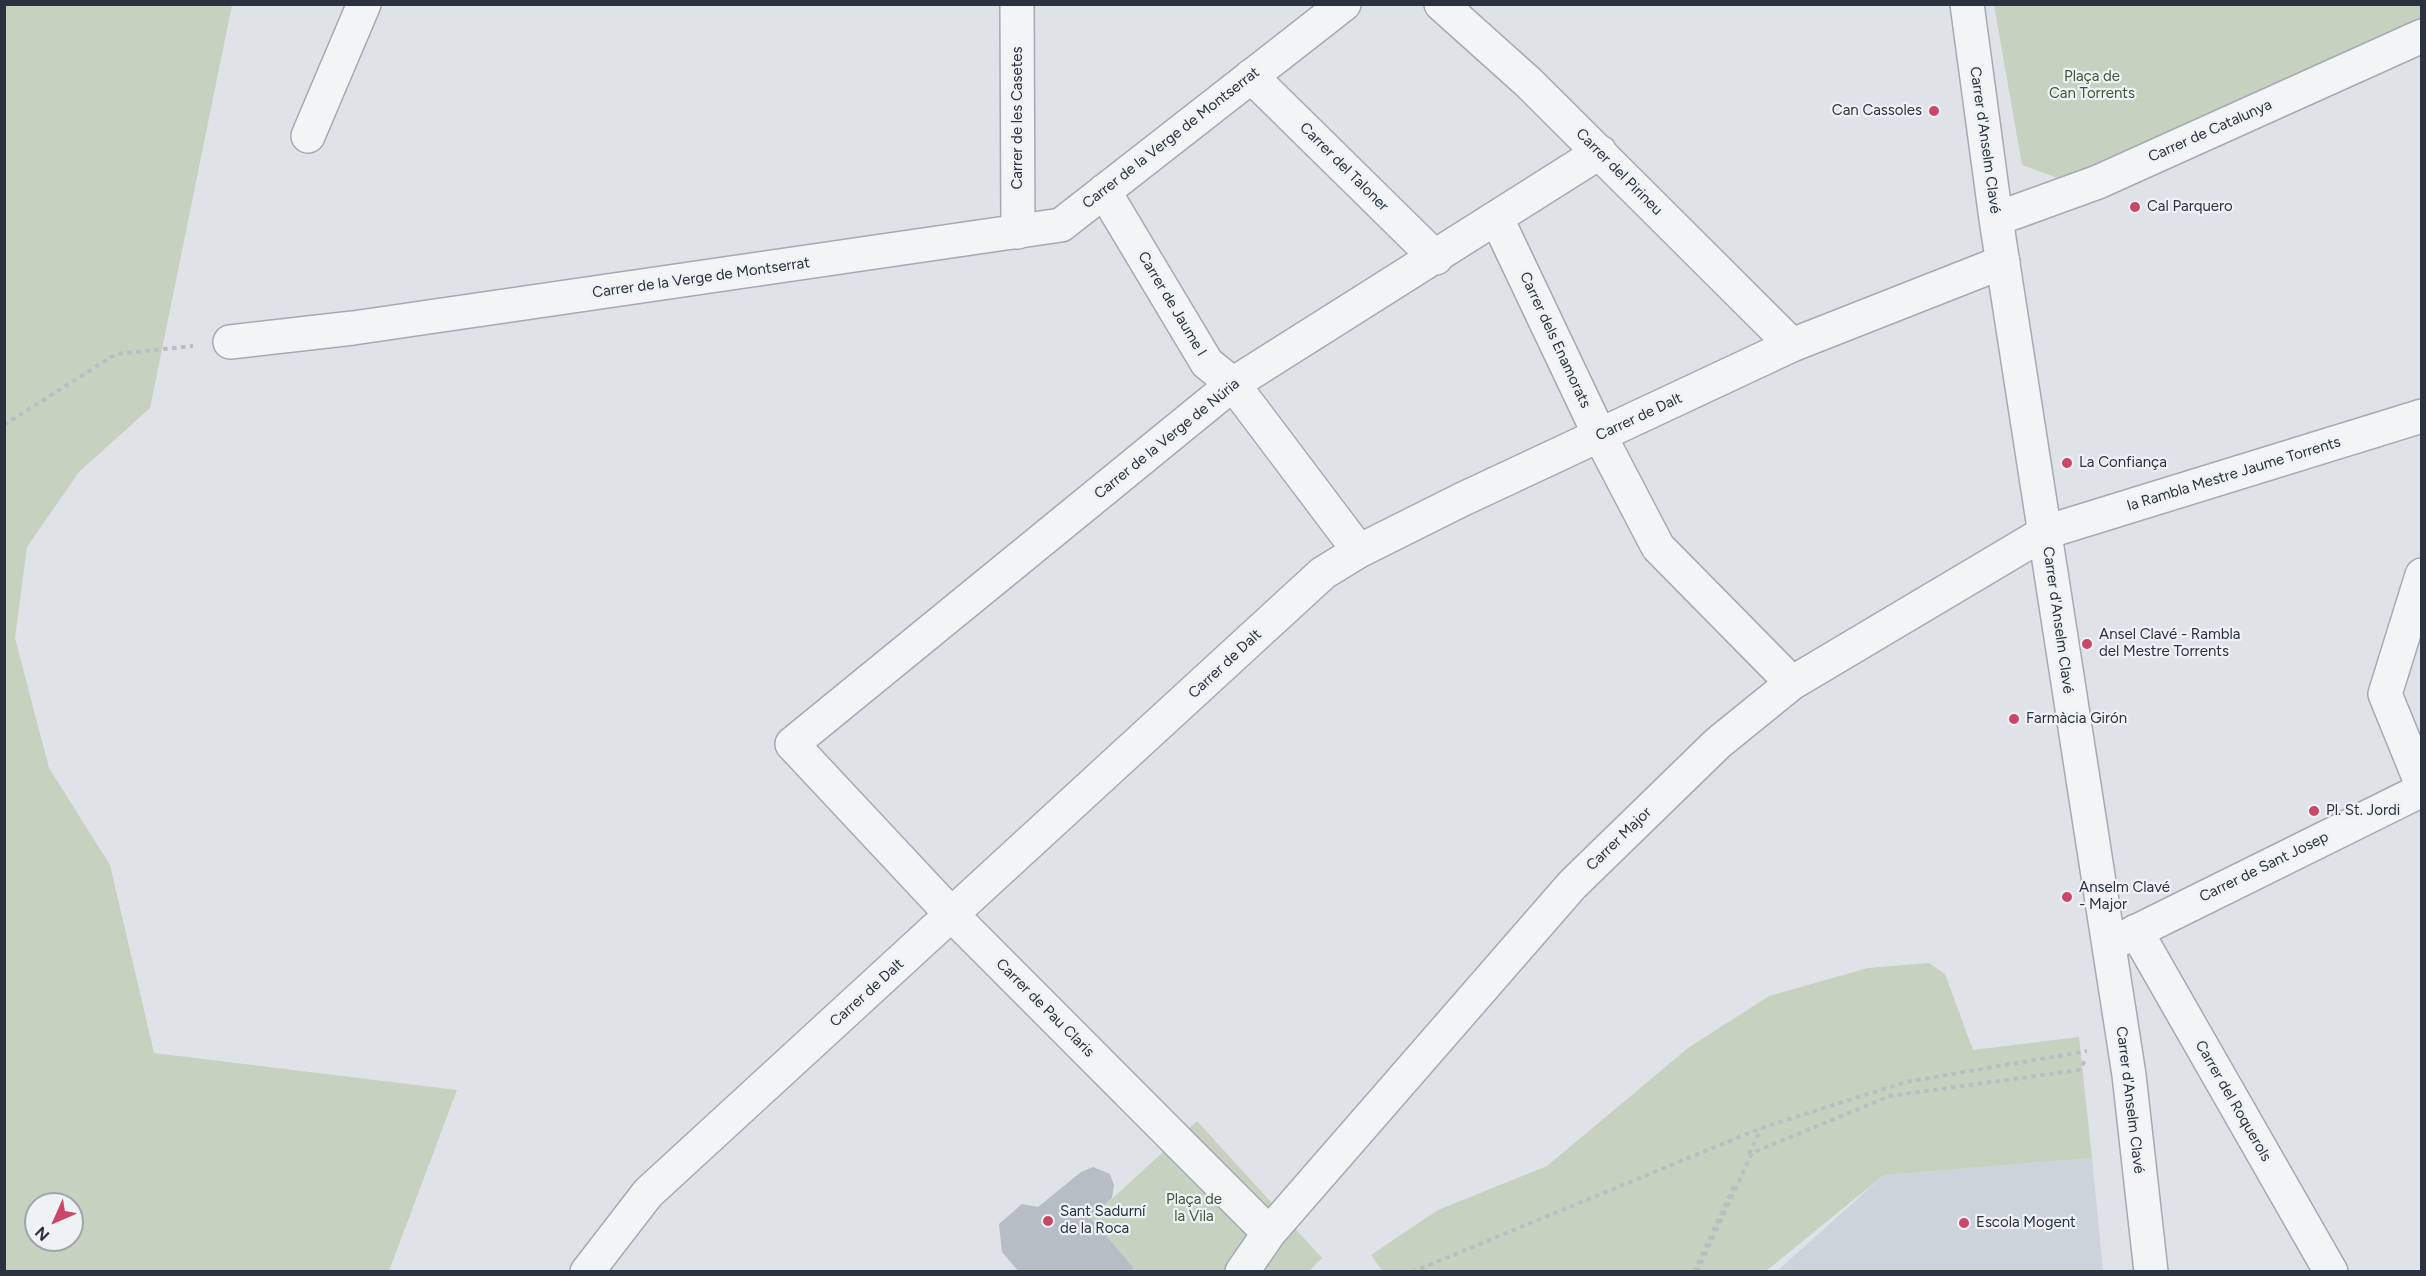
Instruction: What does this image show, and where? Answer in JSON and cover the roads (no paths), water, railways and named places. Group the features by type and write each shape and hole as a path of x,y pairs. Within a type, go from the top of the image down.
{"street":[{"path":"308,136 364,4"},
{"name":"Carrer de les Casetes","path":"1017,4 1018,232"},
{"name":"Carrer de la Verge de Montserrat","path":"230,342 353,328 1061,225 1344,4"},
{"name":"Carrer del Pirineu","path":"1441,4 1528,82 1792,345"},
{"name":"Carrer d'Anselm Clavé","path":"1966,4 1996,219 2129,1075 2151,1272"},
{"name":"Carrer de Catalunya","path":"1996,219 2098,182 2421,36"},
{"name":"Carrer del Taloner","path":"1251,76 1436,258"},
{"name":"Carrer de la Verge de Núria","path":"792,744 1233,384 1436,258 1600,152"},
{"name":"Carrer de Jaume I","path":"1104,191 1207,363 1233,384 1359,551"},
{"name":"Carrer dels Enamorats","path":"1497,219 1600,436 1658,548 1792,683"},
{"name":"Carrer de Dalt","path":"586,1272 648,1193 1323,573 1359,551 1461,500 1792,345 2003,262"},
{"name":"la Rambla Mestre Jaume Torrents","path":"2046,532 2421,416"},
{"name":"Carrer Major","path":"1269,1233 1572,885 1718,743 1792,683 2046,532"},
{"path":"2421,575 2385,694 2421,785"},
{"name":"Carrer de Pau Claris","path":"792,744 952,915 1269,1233"},
{"name":"Carrer de Sant Josep","path":"2108,946 2421,790"},
{"name":"Carrer del Roquerols","path":"2136,931 2331,1272"},
{"path":"1242,1272 1269,1233"}],"place":[{"name":"Can Cassoles","path":"1934,111"},
{"name":"Cal Parquero","path":"2135,207"},
{"name":"La Confiança","path":"2067,463"},
{"name":"Ansel Clavé - Rambla del Mestre Torrents","path":"2087,644"},
{"name":"Farmàcia Girón","path":"2014,719"},
{"name":"Pl. St. Jordi","path":"2314,811"},
{"name":"Anselm Clavé - Major","path":"2067,897"},
{"name":"Sant Sadurní de la Roca","path":"1048,1221"},
{"name":"Escola Mogent","path":"1964,1223"}],"park label":[{"name":"Plaça de Can Torrents","path":"2092,86"},
{"name":"Plaça de la Vila","path":"1194,1208"}]}
